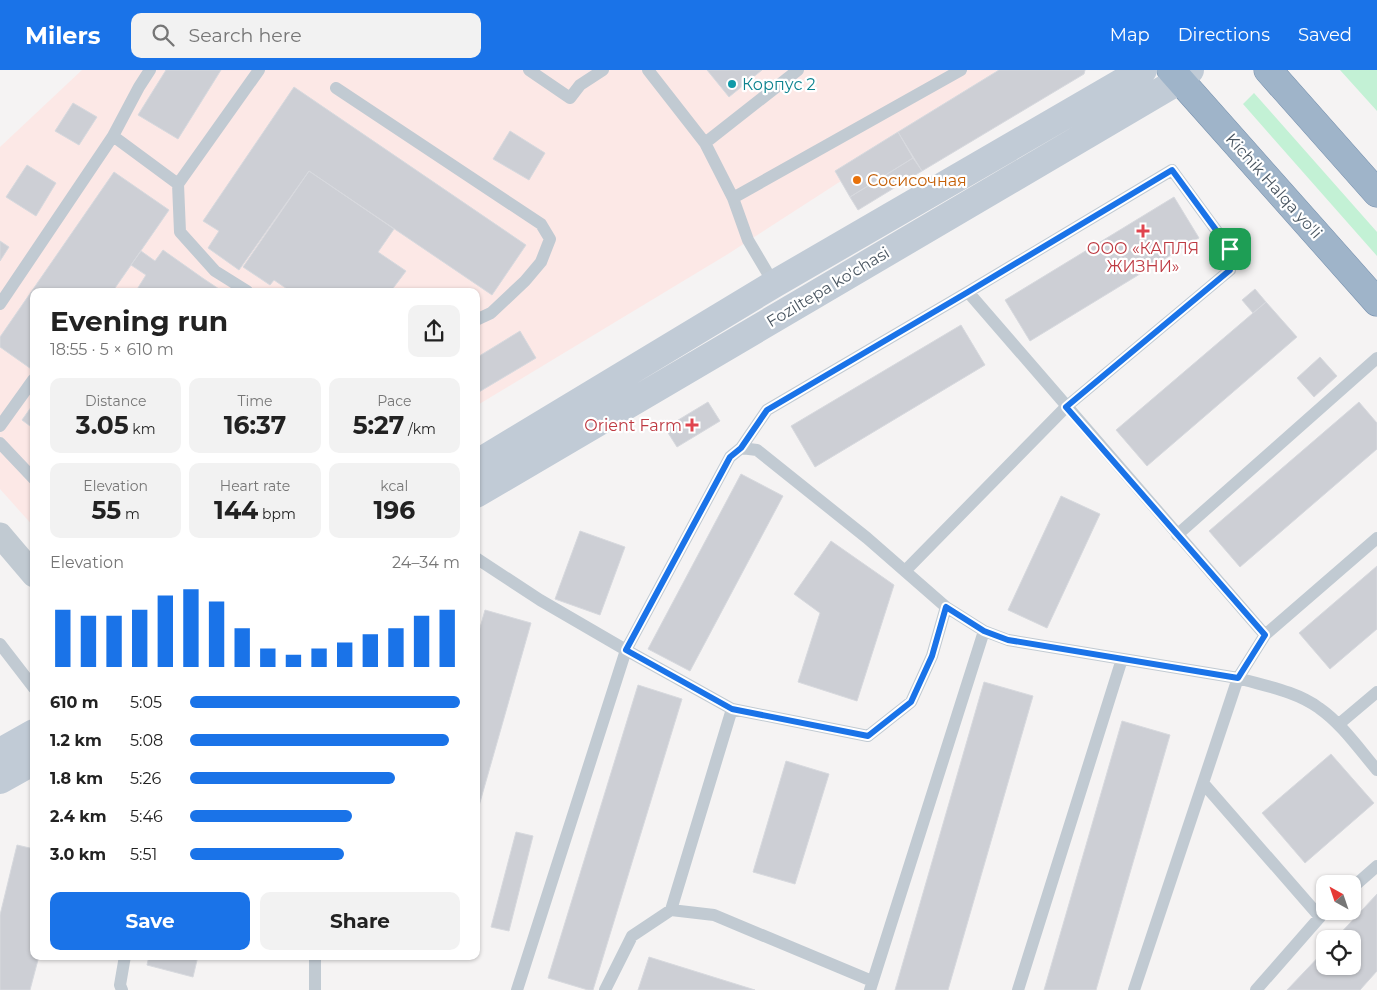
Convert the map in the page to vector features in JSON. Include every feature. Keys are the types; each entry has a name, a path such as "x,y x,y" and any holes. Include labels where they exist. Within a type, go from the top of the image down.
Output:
{"highway":[{"path":"1268,70 1377,194"},
{"name":"Kichik Halqa yo'li","path":"1180,73 1377,302"}],"main road":[{"name":"Foziltepa ko'chasi","path":"480,462 774,284 1143,70"},
{"name":"Foziltepa ko'chasi","path":"480,492 1180,73"},
{"path":"0,752 30,735"},
{"path":"0,780 30,763"}],"street":[{"path":"0,535 30,570"}],"lane":[{"path":"0,304 113,136 150,70"},
{"path":"242,288 215,271 180,232 178,184 259,70"},
{"path":"529,70 570,98 580,85 603,70"},
{"path":"648,70 705,143 733,198 748,240 774,284"},
{"path":"705,143 798,70"},
{"path":"733,198 961,70"},
{"path":"336,88 541,224 550,239 541,262 525,281 492,313 480,318"},
{"path":"113,136 178,184"},
{"path":"517,990 626,650 730,457 741,448 767,410 1172,170 1230,249 1230,270 1066,407 904,571"},
{"path":"968,292 1265,635"},
{"path":"1177,535 1377,358"},
{"path":"0,426 30,384"},
{"path":"0,443 30,475"},
{"path":"741,448 756,450 867,538 946,607 984,631 1008,640 1238,678 1296,696 1318,707 1338,724 1377,770"},
{"path":"1134,990 1238,678 1265,635 1377,538"},
{"path":"480,566 732,709 868,736 911,702 932,656 946,607"},
{"path":"670,910 714,915 871,986 984,631"},
{"path":"0,644 30,683"},
{"path":"1018,990 1122,659"},
{"path":"1338,724 1377,692"},
{"path":"605,990 632,936 670,910 732,709"},
{"path":"1203,783 1316,906"},
{"path":"1361,880 1377,866"},
{"path":"1256,990 1318,920"},
{"path":"122,990 120,985 124,960"},
{"path":"315,960 315,990"}],"shaded area":[{"path":"82,70 999,70 835,171 841,181 728,254 480,404 480,288 30,288 30,523 0,489 0,147"}],"green space":[{"path":"1340,70 1377,70 1377,111"},
{"path":"1254,93 1377,232 1377,256 1243,104"}],"building":[{"path":"166,70 221,70 178,139 138,115"},
{"name":"Корпус 2","path":"707,70 762,70 729,97"},
{"path":"999,70 1085,70 1084,74 922,171 898,132"},
{"path":"294,87 526,245 492,295 309,171 239,270 208,248 219,231 203,221"},
{"path":"73,103 97,117 79,145 55,131"},
{"path":"510,131 545,153 529,180 493,159"},
{"path":"898,132 913,158 850,197 835,171"},
{"path":"913,158 922,171 858,210 850,197"},
{"path":"27,165 56,183 36,216 6,197"},
{"path":"309,171 394,229 378,252 406,271 393,288 286,288 274,280 270,285 243,267"},
{"path":"114,172 169,210 115,288 34,288"},
{"path":"1174,197 1199,238 1030,341 1005,300"},
{"path":"0,241 9,247 0,261"},
{"path":"163,250 218,288 138,288 146,275 131,265 141,251 155,261"},
{"path":"1255,289 1266,302 1253,313 1242,300"},
{"path":"30,294 30,368 0,347 0,337"},
{"path":"1266,302 1297,337 1147,466 1116,430"},
{"path":"961,325 985,365 815,467 791,426"},
{"path":"520,331 536,358 480,391 480,356"},
{"path":"1320,357 1337,376 1314,397 1297,378"},
{"name":"Orient Farm","path":"708,402 720,421 677,447 665,428"},
{"path":"1359,402 1377,423 1377,449 1240,567 1209,531"},
{"path":"30,409 30,426 22,420"},
{"path":"741,474 783,496 690,671 648,649"},
{"path":"1061,496 1100,514 1047,628 1008,610"},
{"path":"580,531 625,547 600,615 555,599"},
{"path":"831,541 894,585 857,701 798,682 820,613 794,594"},
{"path":"1377,566 1377,629 1330,669 1299,633"},
{"path":"485,610 531,623 480,802 480,628"},
{"path":"984,682 1033,696 948,990 895,990"},
{"path":"638,685 682,699 593,990 588,990 548,978"},
{"path":"1122,721 1170,735 1096,990 1044,990"},
{"path":"1331,754 1374,803 1305,863 1262,813"},
{"path":"786,761 829,774 795,884 753,872"},
{"path":"516,832 533,836 509,931 491,927"},
{"path":"17,845 30,848 30,960 38,960 30,990 0,990 0,915"},
{"path":"1377,894 1377,971 1360,990 1287,990 1316,959 1316,975 1361,975 1361,930 1343,930 1353,920 1361,920 1361,911"},
{"path":"649,957 755,990 638,990"},
{"path":"148,960 197,960 193,977 147,965"}],"place":[{"name":"Корпус 2","path":"732,84"},
{"name":"Сосисочная","path":"857,180"},
{"name":"ООО «КАПЛЯ ЖИЗНИ»","path":"1143,231"},
{"name":"Orient Farm","path":"692,425"}],"route":[{"path":"1172,170 1230,249 1230,270 1066,407 1265,635 1238,678 1008,640 984,631 946,607 932,656 911,702 868,736 732,709 626,650 730,457 741,448 767,410 1172,170"}]}
